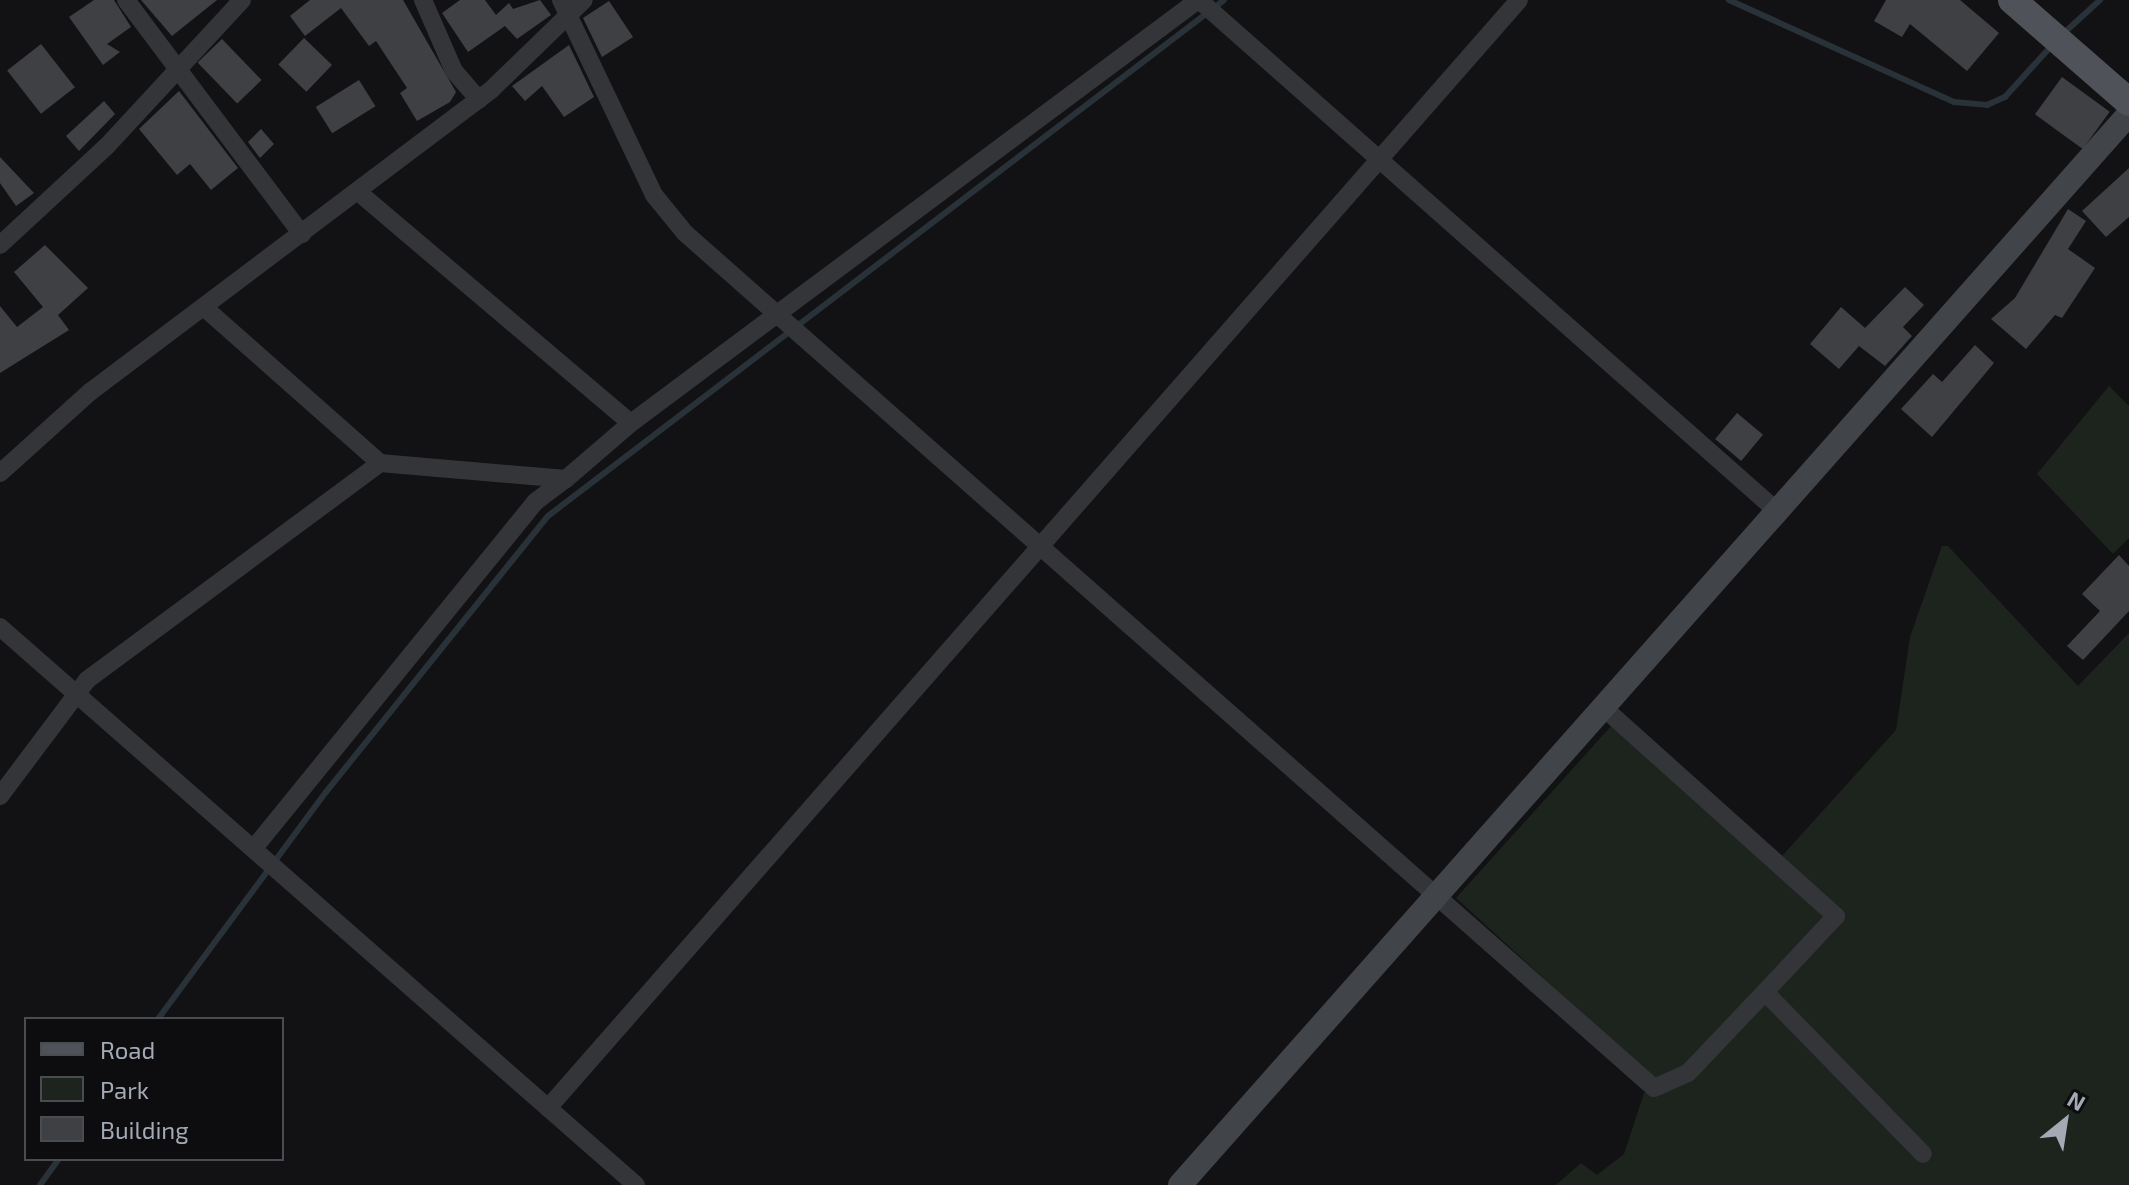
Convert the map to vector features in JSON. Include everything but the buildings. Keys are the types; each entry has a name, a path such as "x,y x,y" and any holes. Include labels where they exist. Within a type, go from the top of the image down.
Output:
{"main road":[{"path":"2012,0 2129,102"}],"street":[{"path":"126,0 302,234"},
{"path":"0,245 178,70 242,0"},
{"path":"423,0 454,71 479,100"},
{"path":"561,0 568,21 654,195 685,233 1438,894 1654,1088 1688,1073 1836,916 1604,708"},
{"path":"0,473 90,392 479,100 568,21 584,0"},
{"path":"254,848 535,502 631,423 1199,0 1779,513"},
{"path":"548,1108 1038,544 1519,0"},
{"path":"1180,1185 1779,513 2129,114"},
{"path":"357,191 631,423"},
{"path":"205,308 380,463 566,479"},
{"path":"0,796 74,692 380,463"},
{"path":"0,627 636,1185"},
{"path":"1765,992 1923,1154"}],"green space":[{"path":"2109,386 2129,406 2129,538 2113,554 2037,474"},
{"path":"1942,546 1948,546 2078,686 2129,633 2129,1185 1556,1185 1581,1163 1597,1175 1624,1154 1644,1093 1688,1080 1844,918 1782,856 1896,730 1910,637"},
{"path":"1613,724 1825,917 1685,1066 1655,1080 1456,898"}],"waterway":[{"path":"159,1017 326,792 548,516 1224,0"},
{"path":"1729,0 1954,102 1987,105 2005,97 2053,44"},
{"path":"2064,33 2100,0"},
{"path":"40,1185 58,1161"}]}
